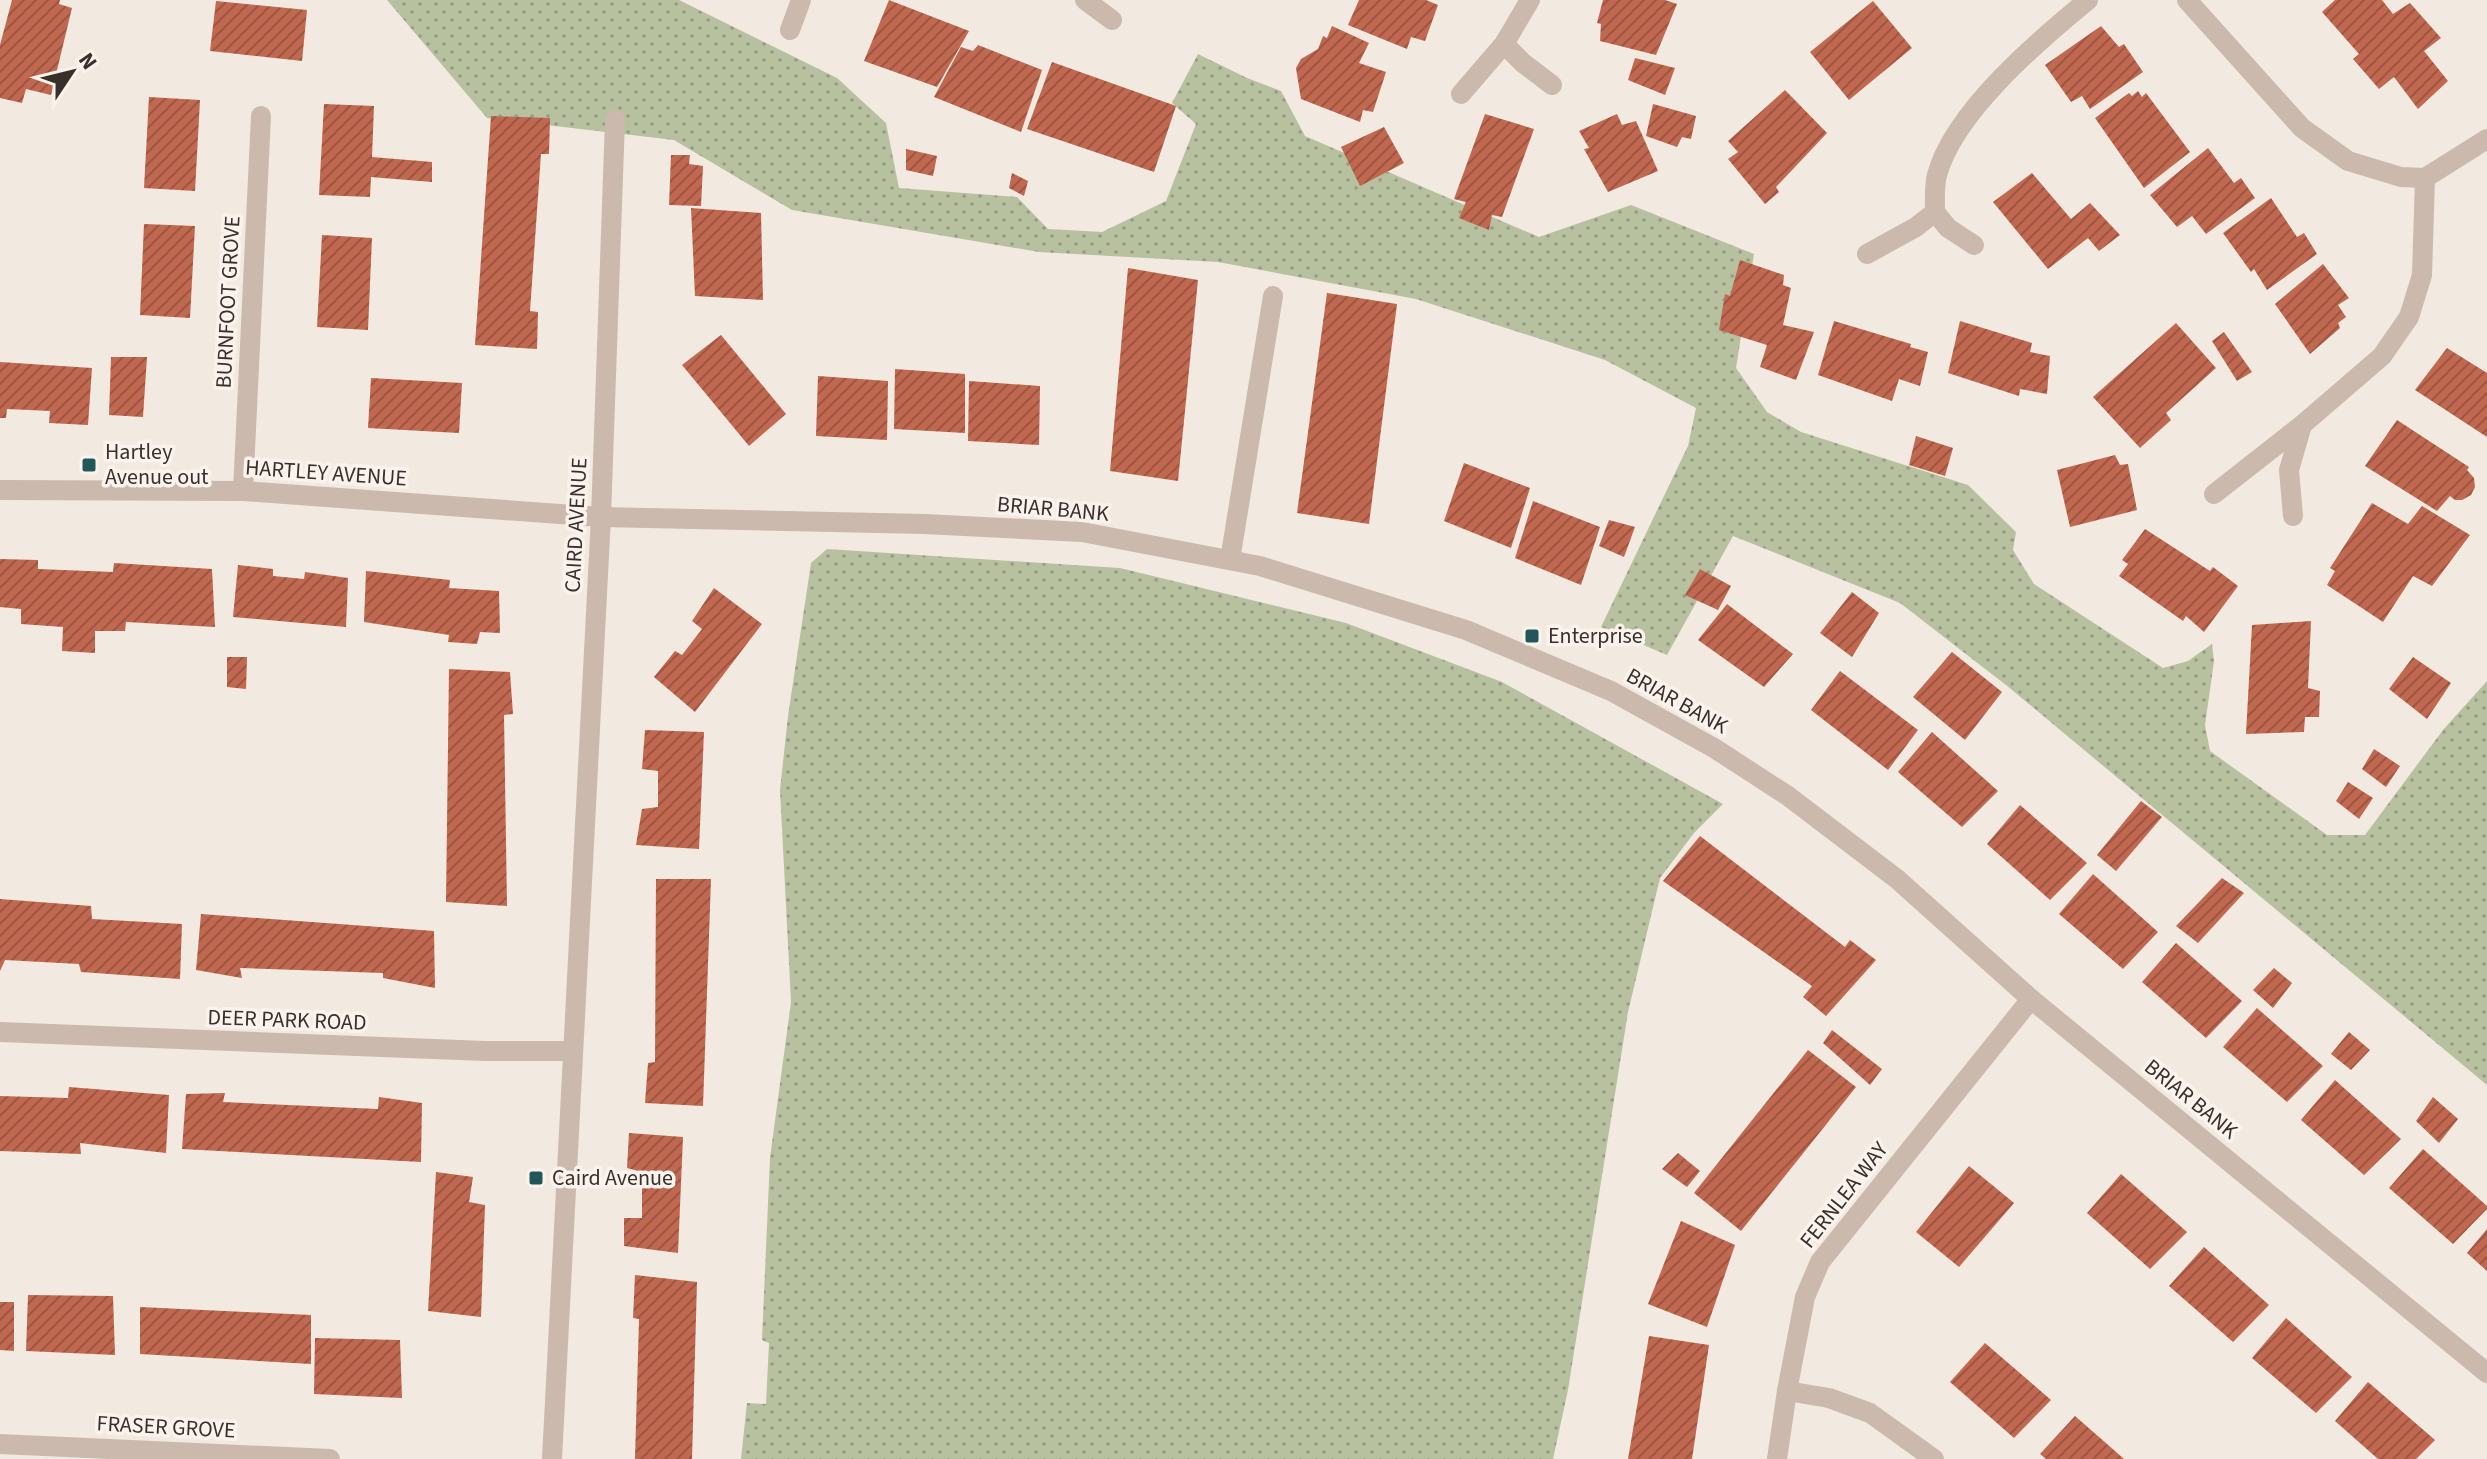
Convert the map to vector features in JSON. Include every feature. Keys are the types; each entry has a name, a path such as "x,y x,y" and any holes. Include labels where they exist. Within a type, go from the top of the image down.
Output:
{"street":[{"path":"790,30 801,0"},
{"path":"1085,0 1112,20"},
{"path":"1461,94 1504,44 1530,0"},
{"path":"1974,245 1948,228 1935,212 1936,176 1953,138 1990,90 2056,26 2088,0"},
{"path":"2187,0 2302,128 2348,161 2401,177 2425,178 2487,139"},
{"path":"1504,44 1552,85"},
{"name":"BURNFOOT GROVE","path":"243,491 261,116"},
{"name":"CAIRD AVENUE","path":"552,1459 601,517 615,120"},
{"path":"2214,494 2302,425 2382,356 2409,317 2422,275 2425,178"},
{"path":"1867,254 1916,227 1935,212"},
{"path":"1230,560 1273,296"},
{"path":"2293,516 2289,470 2302,425"},
{"name":"HARTLEY AVENUE","path":"0,490 243,491 601,517"},
{"name":"BRIAR BANK","path":"601,517 925,524 1082,532 1260,566 1466,630 1611,691 1714,748 1788,796 1900,881 2031,999 2487,1373"},
{"name":"FERNLEA WAY","path":"1777,1459 1805,1297 1820,1262 2031,999"},
{"name":"DEER PARK ROAD","path":"0,1032 437,1050 572,1051"},
{"path":"1787,1391 1829,1398 1870,1413 1934,1459"},
{"name":"FRASER GROVE","path":"0,1444 330,1459"}],"green space":[{"path":"387,0 679,0 837,78 886,123 899,188 1017,197 1048,229 1102,232 1166,201 1196,124 1172,103 1198,54 1281,91 1305,136 1539,237 1631,205 1754,254 1736,368 1767,412 1801,432 1968,485 2016,532 2013,550 2034,584 2163,668 2188,661 2212,644 2214,661 2205,725 2210,751 2327,835 2365,835 2443,730 2487,681 2487,1085 2006,685 1900,603 1733,536 1667,655 1601,627 1688,446 1696,408 1605,360 1416,299 1218,262 1039,252 792,210 674,140 487,118"},
{"path":"827,549 1120,568 1346,623 1502,682 1723,804 1694,833 1660,878 1628,1012 1568,1390 1553,1459 741,1459 747,1403 766,1404 769,1343 762,1340 770,1158 791,1002 780,790 811,563"}],"building":[{"path":"12,0 60,0 59,4 72,8 51,95 26,89 22,103 0,98 0,45"},
{"path":"889,0 969,31 937,87 864,61"},
{"path":"1359,0 1426,0 1438,5 1425,41 1411,37 1407,49 1348,25"},
{"path":"1603,0 1665,0 1677,4 1656,55 1600,41 1601,24 1597,23"},
{"path":"2335,0 2382,0 2393,14 2410,3 2441,38 2424,51 2448,81 2418,109 2394,77 2379,89 2353,59 2359,54 2322,12"},
{"path":"216,1 307,10 302,61 210,51"},
{"path":"1873,1 1912,48 1849,100 1810,52"},
{"path":"1332,26 1369,43 1359,63 1386,72 1373,112 1363,110 1360,122 1301,99 1296,68 1301,59 1318,49 1323,36 1327,38"},
{"path":"2101,26 2119,47 2124,44 2143,72 2090,109 2082,96 2071,102 2045,65"},
{"path":"978,45 1042,70 1021,132 934,97 961,47 973,51"},
{"path":"1635,58 1675,68 1665,95 1628,80"},
{"path":"1052,62 1176,106 1154,172 1027,129"},
{"path":"1785,90 1827,133 1776,187 1779,192 1765,204 1728,159 1738,152 1728,141"},
{"path":"2138,91 2142,97 2146,93 2190,152 2144,188 2095,118 2129,93 2132,96"},
{"path":"149,97 200,100 195,191 144,188"},
{"path":"324,104 374,106 372,157 432,162 432,182 371,177 370,197 319,195"},
{"path":"1653,104 1696,116 1691,139 1682,137 1677,147 1646,136"},
{"path":"1485,114 1534,129 1502,217 1492,215 1489,230 1459,218 1466,202 1454,199"},
{"path":"1617,114 1622,125 1636,121 1658,171 1608,192 1584,149 1589,148 1579,131"},
{"path":"491,116 550,118 549,154 541,154 530,311 538,312 537,349 475,345"},
{"path":"1384,127 1404,163 1360,186 1341,147"},
{"path":"2208,148 2234,183 2241,178 2255,198 2206,234 2192,216 2177,227 2150,195"},
{"path":"906,149 937,156 933,176 906,170"},
{"path":"671,155 690,155 689,164 703,166 701,206 669,205"},
{"path":"1012,173 1028,181 1024,196 1009,188"},
{"path":"2032,173 2071,219 2090,203 2120,235 2099,251 2088,238 2048,269 1993,202"},
{"path":"2271,198 2297,237 2304,233 2317,254 2267,290 2254,269 2251,272 2223,233"},
{"path":"691,208 761,213 763,300 695,296"},
{"path":"144,224 195,226 190,318 140,315"},
{"path":"322,235 372,238 368,330 317,327"},
{"path":"1740,260 1784,275 1783,285 1791,288 1783,325 1814,332 1796,380 1760,367 1767,345 1719,330 1725,294 1730,296"},
{"path":"2323,264 2349,298 2338,305 2346,317 2338,323 2340,328 2310,354 2275,304"},
{"path":"1128,268 1198,280 1178,481 1110,471"},
{"path":"1327,293 1397,304 1369,524 1297,513"},
{"path":"1834,321 1928,352 1920,386 1899,379 1892,401 1818,375"},
{"path":"1960,321 2032,343 2030,352 2050,356 2047,394 2020,389 2019,396 1948,373"},
{"path":"2176,323 2216,368 2166,413 2171,420 2140,448 2093,397"},
{"path":"2224,332 2252,372 2237,381 2212,341"},
{"path":"721,335 786,414 749,446 682,365"},
{"path":"2447,348 2487,373 2487,437 2415,390"},
{"path":"111,357 147,357 143,417 109,415"},
{"path":"0,362 92,368 88,425 49,423 50,411 7,409 6,418 0,418"},
{"path":"895,369 965,374 965,433 894,429"},
{"path":"818,376 888,381 887,440 816,436"},
{"path":"371,378 462,383 459,433 368,428"},
{"path":"969,381 1040,386 1039,445 968,441"},
{"path":"2397,420 2469,467 2467,470 2474,478 2475,487 2471,495 2462,500 2450,496 2437,511 2365,466"},
{"path":"1916,436 1953,448 1945,476 1909,465"},
{"path":"2115,455 2120,465 2128,464 2137,510 2070,527 2057,470"},
{"path":"1464,463 1530,488 1511,548 1444,521"},
{"path":"1533,501 1600,527 1581,585 1515,558"},
{"path":"2372,503 2408,524 2422,506 2470,535 2432,586 2413,576 2383,622 2327,585 2335,571 2330,568"},
{"path":"1609,520 1635,527 1624,557 1599,546"},
{"path":"2145,529 2210,571 2213,567 2238,586 2204,632 2186,616 2183,621 2119,576 2128,564 2122,560"},
{"path":"0,559 38,560 38,569 113,572 114,563 212,569 215,627 126,622 125,631 95,631 95,653 62,651 63,627 21,624 21,609 0,607"},
{"path":"238,565 273,569 273,576 304,579 305,572 348,578 346,627 233,617"},
{"path":"1700,569 1731,586 1718,610 1685,595"},
{"path":"366,571 450,580 449,588 499,591 500,633 480,632 477,644 448,642 449,635 364,622"},
{"path":"714,588 762,624 695,712 654,677 675,651 682,655 702,629 692,621"},
{"path":"1852,592 1879,613 1852,657 1820,633"},
{"path":"1727,604 1793,654 1764,687 1698,640"},
{"path":"2311,621 2308,688 2320,691 2319,717 2305,717 2304,732 2246,734 2252,625"},
{"path":"1952,652 2002,692 1965,740 1913,697"},
{"path":"227,657 247,657 246,689 227,687"},
{"path":"2413,657 2451,683 2427,719 2389,689"},
{"path":"449,669 510,672 513,714 504,715 507,906 446,902"},
{"path":"1840,671 1918,730 1888,770 1811,710"},
{"path":"645,730 704,732 699,849 636,845 642,809 658,807 658,771 642,769"},
{"path":"1932,732 1998,791 1962,827 1898,772"},
{"path":"2374,749 2400,766 2386,787 2362,769"},
{"path":"2348,782 2373,798 2359,819 2336,801"},
{"path":"2141,801 2162,817 2116,871 2097,855"},
{"path":"2020,805 2087,863 2050,900 1987,844"},
{"path":"1700,836 1845,947 1850,940 1876,960 1826,1016 1803,997 1812,986 1663,881"},
{"path":"2093,874 2158,932 2123,969 2059,914"},
{"path":"2222,878 2244,893 2198,943 2176,926"},
{"path":"656,879 711,879 703,1106 645,1103 648,1063 655,1062"},
{"path":"0,899 91,906 92,919 182,924 180,979 81,972 79,964 5,960 0,971"},
{"path":"201,914 434,931 435,988 383,978 383,973 240,968 242,978 196,970"},
{"path":"2176,943 2242,1001 2206,1038 2142,982"},
{"path":"2274,968 2292,983 2273,1008 2253,990"},
{"path":"2257,1008 2323,1066 2287,1102 2223,1047"},
{"path":"1832,1030 1882,1069 1870,1085 1823,1043"},
{"path":"2349,1032 2370,1050 2351,1070 2331,1054"},
{"path":"1808,1050 1856,1087 1741,1231 1694,1193"},
{"path":"2335,1080 2401,1139 2364,1175 2301,1120"},
{"path":"69,1087 169,1095 166,1153 80,1143 81,1154 0,1151 0,1096 68,1098"},
{"path":"225,1093 223,1102 378,1109 379,1097 422,1103 421,1162 182,1149 186,1094"},
{"path":"2433,1097 2458,1119 2439,1143 2416,1121"},
{"path":"629,1133 683,1137 678,1253 624,1246 624,1218 642,1218 642,1172 627,1168"},
{"path":"2423,1149 2487,1206 2453,1244 2389,1188"},
{"path":"1678,1153 1700,1171 1687,1187 1662,1169"},
{"path":"1969,1166 2014,1203 1959,1267 1916,1232"},
{"path":"436,1172 473,1177 469,1202 485,1205 481,1317 428,1311"},
{"path":"2121,1174 2187,1232 2150,1269 2087,1213"},
{"path":"1681,1221 1735,1245 1707,1327 1648,1304"},
{"path":"2487,1229 2487,1271 2467,1253"},
{"path":"2204,1247 2269,1305 2233,1342 2169,1286"},
{"path":"635,1275 697,1282 692,1459 635,1459 639,1319 633,1318"},
{"path":"28,1295 113,1296 115,1355 26,1351"},
{"path":"0,1302 14,1302 14,1351 0,1350"},
{"path":"140,1307 311,1315 311,1364 140,1354"},
{"path":"2286,1318 2352,1377 2316,1413 2252,1358"},
{"path":"1649,1336 1709,1345 1692,1459 1628,1459"},
{"path":"315,1338 400,1340 402,1398 314,1394"},
{"path":"1985,1343 2051,1400 2014,1438 1950,1382"},
{"path":"2368,1382 2435,1440 2416,1459 2378,1459 2335,1421"},
{"path":"2075,1416 2124,1459 2046,1459 2040,1454"}],"place":[{"name":"Hartley Avenue out","path":"89,465"},
{"name":"Enterprise","path":"1532,636"},
{"name":"Caird Avenue","path":"536,1178"}]}
